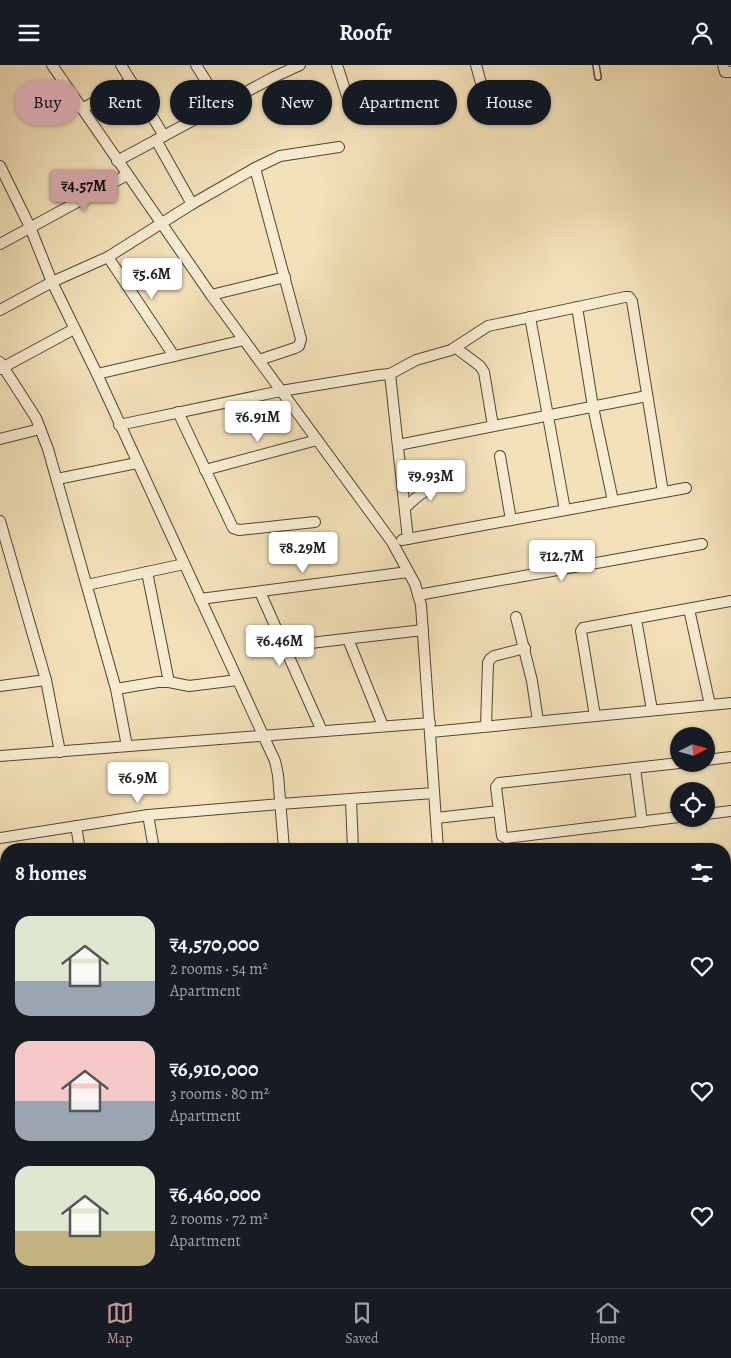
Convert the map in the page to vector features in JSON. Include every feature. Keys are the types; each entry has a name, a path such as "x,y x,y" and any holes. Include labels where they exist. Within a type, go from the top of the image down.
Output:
{"street":[{"path":"52,65 211,295 392,542 415,584 421,605 438,843"},
{"path":"121,65 130,80"},
{"path":"196,65 205,80"},
{"path":"252,89 300,65"},
{"path":"337,65 342,80"},
{"path":"476,65 480,80"},
{"path":"723,65 725,72 731,72"},
{"path":"82,109 90,104"},
{"path":"153,125 192,204"},
{"path":"117,161 184,125"},
{"path":"0,310 52,281 108,257 192,204 255,168 285,154 339,147"},
{"path":"0,166 30,227 74,329 264,735 277,769 283,843"},
{"path":"255,168 301,339 301,343 295,348 259,360"},
{"path":"0,244 127,175"},
{"path":"108,257 174,356"},
{"path":"211,295 285,277"},
{"path":"119,425 281,391 390,374 416,360 456,348 488,326 629,297 632,301 663,492"},
{"path":"577,307 593,407 613,501"},
{"path":"530,317 565,510"},
{"path":"74,329 1,366 36,418 57,479 116,689 127,746"},
{"path":"96,374 244,339"},
{"path":"456,348 480,366 484,372 493,426"},
{"path":"390,374 408,539"},
{"path":"398,445 647,396"},
{"path":"178,412 233,528 236,530 315,522"},
{"path":"0,439 40,429"},
{"path":"205,470 317,440"},
{"path":"500,456 511,520"},
{"path":"57,479 137,463"},
{"path":"404,508 430,487 449,481"},
{"path":"392,542 686,488"},
{"path":"0,521 46,680 60,752"},
{"path":"418,595 702,544"},
{"path":"87,585 184,564"},
{"path":"147,572 169,682"},
{"path":"200,599 408,572"},
{"path":"260,592 322,731"},
{"path":"595,716 582,629 731,601"},
{"path":"689,609 710,705"},
{"path":"516,617 532,681 538,721"},
{"path":"636,619 652,710"},
{"path":"284,646 423,631"},
{"path":"348,639 383,726"},
{"path":"486,726 488,663 490,659 494,656 525,648"},
{"path":"0,685 46,680"},
{"path":"116,689 158,682 169,682 189,687 238,680"},
{"path":"0,756 383,726 486,726 731,703"},
{"path":"715,759 731,757"},
{"path":"670,764 499,783 496,785 502,836 506,838 670,818"},
{"path":"636,768 642,822"},
{"path":"0,838 148,815 434,793"},
{"path":"350,800 353,843"},
{"path":"436,818 499,811"},
{"path":"715,813 731,811"},
{"path":"148,815 153,843"},
{"path":"76,826 79,843"}],"lane":[{"path":"596,65 598,77"}]}
